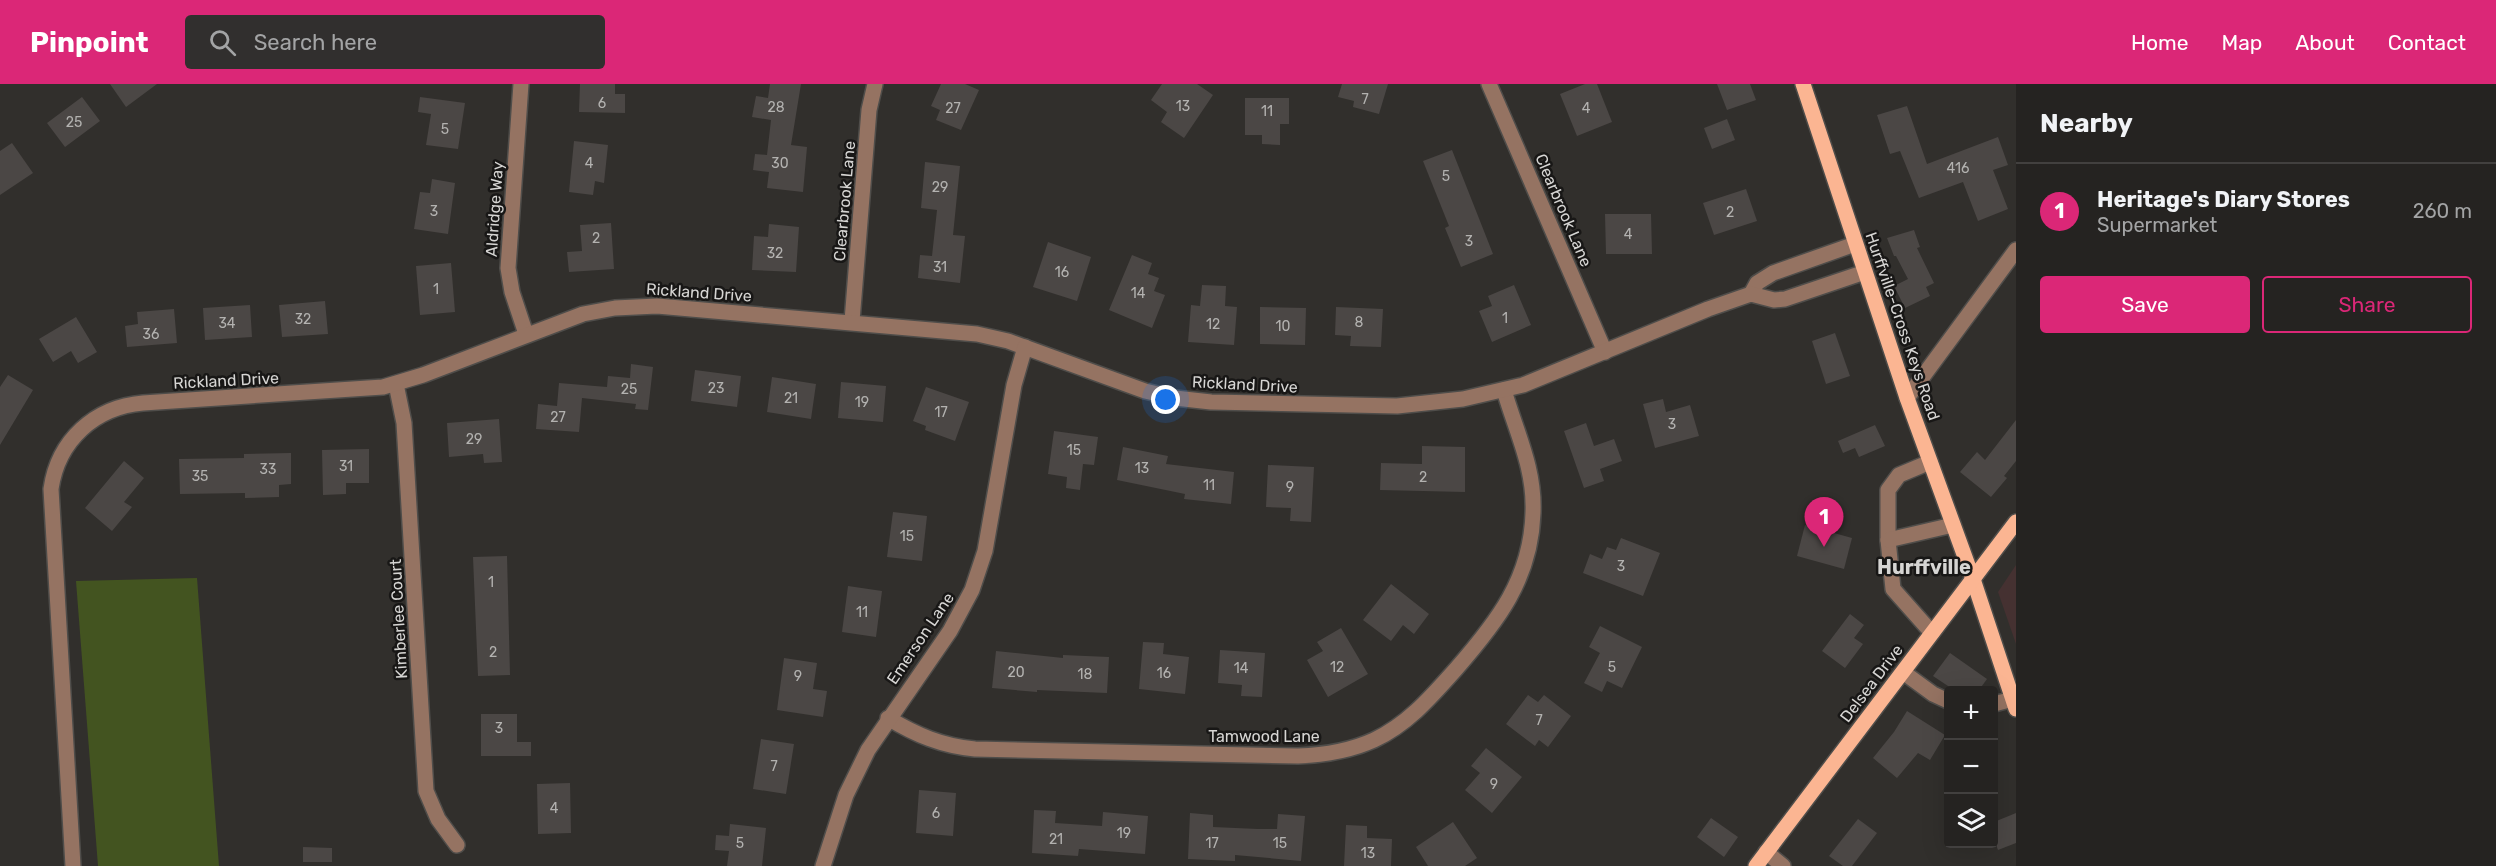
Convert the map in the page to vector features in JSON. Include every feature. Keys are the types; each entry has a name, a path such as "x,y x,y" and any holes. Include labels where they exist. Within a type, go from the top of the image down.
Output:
{"main road":[{"name":"Hurffville-Cross Keys Road","path":"1803,84 1907,398 1973,579 2014,704"},
{"name":"Delsea Drive","path":"1756,866 2016,522"}],"street":[{"name":"Aldridge Way","path":"521,84 508,254 509,279 526,334"},
{"name":"Clearbrook Lane","path":"852,321 869,110 875,84"},
{"name":"Clearbrook Lane","path":"1489,84 1605,352"},
{"name":"Rickland Drive","path":"1751,294 1757,283 1773,273 1855,243"},
{"path":"1907,398 2016,250"},
{"name":"Rickland Drive","path":"73,866 51,489 55,470 64,450 77,433 92,419 113,409 134,404 365,390 396,384 583,314 638,306 852,321 968,332 1025,347 1153,393 1193,401 1397,406 1451,401 1504,390 1751,294 1774,300 1785,299 1865,272"},
{"name":"Emerson Lane","path":"823,866 846,795 868,750 950,631 966,605 977,578 989,532 1014,385 1025,347"},
{"name":"Kimberlee Court","path":"396,384 404,423 426,791 438,819 457,845"},
{"name":"Tamwood Lane","path":"888,718 931,740 946,745 975,749 1298,756 1344,750 1380,737 1413,714 1483,638 1504,608 1524,567 1532,527 1532,481 1526,451 1504,390"},
{"path":"1930,462 1899,475 1888,490 1888,540 1893,589 1932,633"},
{"path":"1888,540 1953,525"},
{"path":"1903,672 1944,699"},
{"path":"1998,704 2014,704"},
{"path":"1766,852 1784,866"}],"shaded area":[{"path":"2016,565 2016,644 1998,592"}],"green space":[{"path":"197,578 219,866 98,866 76,581"}],"building":[{"path":"110,84 157,84 126,107"},
{"path":"580,84 615,84 615,94 625,94 625,113 579,112"},
{"path":"770,84 801,84 791,145 807,147 803,192 767,188 769,172 753,170 755,154 767,155 771,120 752,117 756,96 768,98"},
{"path":"941,84 965,84 979,90 961,130 936,120 940,110 931,106"},
{"path":"1162,84 1197,84 1213,95 1184,138 1161,122 1167,112 1151,100"},
{"path":"1342,84 1388,84 1379,114 1353,107 1354,101 1338,97"},
{"path":"1585,84 1597,84 1612,122 1577,136 1560,94"},
{"path":"1717,84 1750,84 1756,100 1727,110"},
{"path":"82,97 100,121 65,147 47,123"},
{"path":"420,97 465,103 458,149 426,145 431,114 418,112"},
{"path":"1245,98 1289,98 1289,124 1280,124 1280,145 1262,144 1262,135 1245,135"},
{"path":"1907,106 1927,164 1998,137 2008,165 1993,170 2008,209 1978,221 1963,182 1919,198 1900,151 1890,154 1877,115"},
{"path":"1727,119 1735,140 1712,149 1704,128"},
{"path":"574,141 608,145 604,183 595,181 593,195 569,192"},
{"path":"12,143 33,173 0,195 0,151"},
{"path":"1452,150 1493,254 1461,267 1445,228 1449,226 1423,161"},
{"path":"925,162 960,166 953,235 965,236 960,283 918,278 920,255 932,256 937,210 921,208"},
{"path":"432,179 455,183 448,234 414,229 420,192 430,193"},
{"path":"1746,189 1757,221 1714,235 1703,203"},
{"path":"1605,214 1651,214 1652,254 1606,254"},
{"path":"611,223 614,269 569,272 567,252 582,251 580,225"},
{"path":"769,224 799,227 796,272 752,270 754,236 768,237"},
{"path":"1914,230 1920,247 1917,248 1934,283 1926,287 1930,296 1905,308 1894,286 1908,279 1894,256 1887,238"},
{"path":"1048,242 1091,257 1077,301 1033,287"},
{"path":"1132,255 1152,263 1148,274 1159,278 1154,291 1165,295 1152,328 1109,310"},
{"path":"451,263 455,312 420,315 416,266"},
{"path":"1202,285 1226,286 1225,306 1237,307 1234,345 1188,342 1191,305 1200,306"},
{"path":"1514,285 1531,325 1492,342 1479,311 1492,306 1488,296"},
{"path":"325,301 328,334 282,337 279,305"},
{"path":"250,305 252,337 205,340 203,308"},
{"path":"1260,307 1306,308 1305,345 1260,344"},
{"path":"1336,307 1383,309 1381,347 1350,346 1351,336 1335,335"},
{"path":"174,309 177,343 127,347 125,326 138,324 137,312"},
{"path":"76,317 97,352 78,363 71,351 53,362 39,339"},
{"path":"1835,333 1850,376 1826,384 1812,341"},
{"path":"631,364 653,367 648,410 635,409 636,404 582,398 579,432 536,429 538,404 557,406 559,383 607,387 608,376 630,378"},
{"path":"695,370 741,376 737,407 691,401"},
{"path":"8,375 33,390 0,445 0,387"},
{"path":"772,377 816,384 811,419 767,412"},
{"path":"841,382 886,386 883,422 838,418"},
{"path":"926,387 969,402 955,441 925,430 926,426 913,421"},
{"path":"1663,399 1666,412 1690,405 1699,436 1655,448 1643,404"},
{"path":"499,419 502,462 484,463 483,454 449,457 447,423"},
{"path":"2016,420 2016,461 2004,476 2007,478 1991,497 1960,472 1977,452 1985,460"},
{"path":"1586,423 1594,446 1614,439 1622,461 1600,469 1604,481 1584,488 1564,431"},
{"path":"1875,425 1885,446 1859,457 1855,448 1843,453 1838,441"},
{"path":"1054,431 1098,437 1094,465 1083,464 1080,490 1066,488 1067,477 1048,474"},
{"path":"1422,446 1465,447 1465,492 1380,490 1381,463 1422,464"},
{"path":"1123,447 1168,456 1166,464 1234,472 1231,504 1184,499 1185,494 1117,480"},
{"path":"369,449 369,483 346,483 346,494 323,495 322,450"},
{"path":"291,453 291,484 279,485 279,497 245,498 245,493 180,494 179,459 244,458 244,454"},
{"path":"124,461 144,478 124,502 132,507 112,531 85,508"},
{"path":"1268,465 1314,467 1311,522 1290,521 1291,508 1266,507"},
{"path":"893,512 927,516 922,561 887,557"},
{"path":"1805,525 1852,538 1844,569 1797,556"},
{"path":"1621,538 1660,553 1643,596 1583,573 1590,554 1602,559 1607,547 1616,550"},
{"path":"507,556 510,675 478,676 473,557"},
{"path":"1391,584 1429,614 1414,634 1403,625 1391,641 1363,620"},
{"path":"848,586 882,591 876,637 842,632"},
{"path":"1850,614 1864,625 1854,638 1863,644 1845,668 1822,651"},
{"path":"1600,626 1642,647 1622,688 1607,681 1602,692 1584,683 1600,653 1589,647"},
{"path":"1341,628 1368,674 1328,697 1307,660 1323,651 1317,642"},
{"path":"1143,642 1164,643 1163,654 1189,657 1185,694 1139,689"},
{"path":"1220,650 1265,653 1262,697 1241,696 1242,685 1218,683"},
{"path":"996,651 1063,658 1063,655 1109,657 1107,693 1037,690 1037,692 992,688"},
{"path":"1950,653 1987,679 1982,686 1948,686 1933,676"},
{"path":"784,658 817,663 813,689 827,691 823,717 777,710"},
{"path":"1528,695 1538,702 1544,695 1571,716 1548,747 1539,740 1535,746 1506,724"},
{"path":"1907,711 1944,734 1944,737 1930,760 1918,753 1897,778 1873,758"},
{"path":"481,714 517,714 517,742 531,742 531,756 481,756"},
{"path":"761,739 794,744 786,794 753,789"},
{"path":"1486,748 1522,777 1492,813 1465,790 1480,773 1471,766"},
{"path":"570,783 571,833 538,834 537,784"},
{"path":"919,790 956,793 953,836 916,833"},
{"path":"1034,810 1056,811 1055,823 1102,826 1103,812 1148,816 1145,854 1079,849 1078,856 1032,853"},
{"path":"1190,813 1213,815 1213,827 1258,829 1277,829 1278,814 1305,816 1301,861 1235,855 1235,861 1188,859"},
{"path":"2016,813 2016,843 1998,850 1997,848 1998,820"},
{"path":"1711,818 1738,837 1724,857 1697,837"},
{"path":"1858,819 1877,833 1852,866 1843,866 1829,856"},
{"path":"1453,822 1477,858 1465,866 1428,866 1416,847"},
{"path":"730,824 766,828 762,866 727,866 729,851 715,850 716,835 729,836"},
{"path":"1346,825 1367,826 1367,838 1392,839 1391,866 1344,866"},
{"path":"303,847 332,848 332,862 303,862"}],"place":[{"name":"Heritage's Diary Stores","path":"1824,547"}],"district":[{"name":"Hurffville","path":"1924,567"}]}
